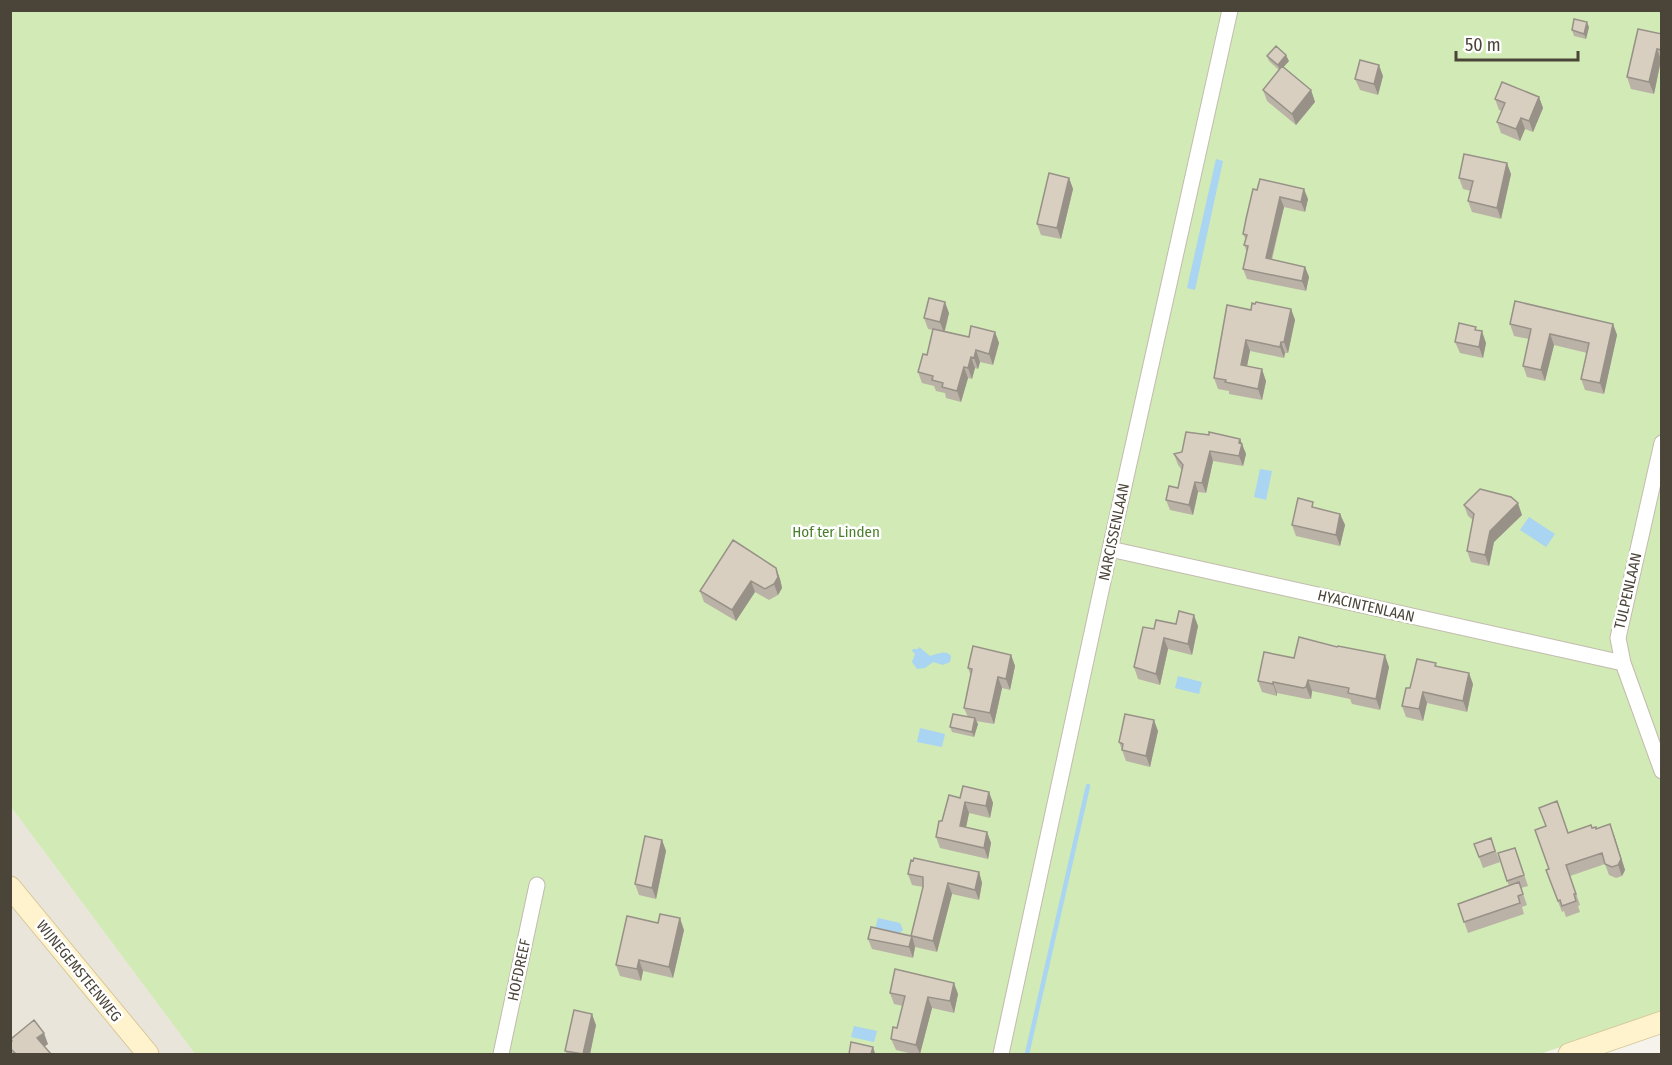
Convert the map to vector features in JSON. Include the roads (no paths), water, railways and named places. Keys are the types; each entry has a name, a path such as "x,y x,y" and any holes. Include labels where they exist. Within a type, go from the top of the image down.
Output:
{"street":[{"name":"NARCISSENLAAN","path":"1001,1054 1230,10"},
{"name":"TULPENLAAN","path":"1662,443 1618,638 1623,663 1662,771"},
{"name":"HYACINTENLAAN","path":"1110,549 1623,663"},
{"name":"HOFDREEF","path":"501,1054 537,885"},
{"name":"WIJNEGEMSTEENWEG","path":"10,886 148,1054"},
{"path":"1569,1054 1662,1022"}],"water":[{"path":"1216,159 1223,161 1195,290 1187,288"},
{"path":"1260,469 1272,471 1266,500 1254,497"},
{"path":"1529,517 1555,534 1546,547 1520,530"},
{"path":"919,647 930,656 947,653 951,656 950,662 943,665 933,662 925,668 917,669 912,662 915,654 912,651"},
{"path":"1178,676 1202,682 1199,694 1175,688"},
{"path":"920,728 945,734 942,747 917,742"},
{"path":"878,918 900,923 903,930 898,935 875,929"},
{"path":"854,1026 877,1031 874,1042 851,1037"}],"waterway":[{"path":"1027,1054 1088,786"}],"park label":[{"name":"Hof ter Linden","path":"836,532"}]}
